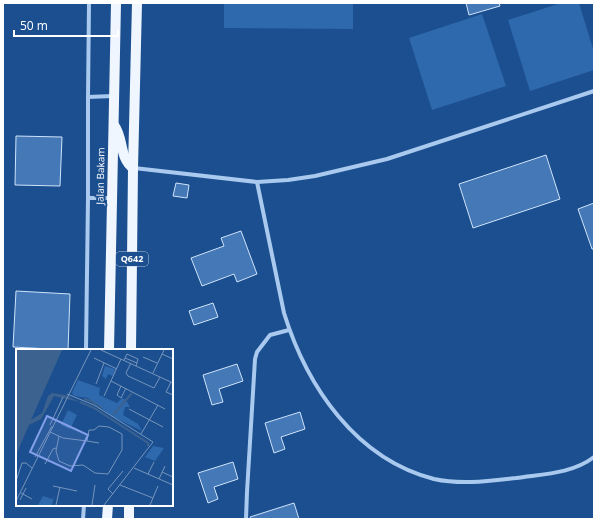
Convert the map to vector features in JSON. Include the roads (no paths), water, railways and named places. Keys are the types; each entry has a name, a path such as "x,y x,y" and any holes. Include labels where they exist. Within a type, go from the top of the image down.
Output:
{"main road":[{"name":"Jalan Bakam","path":"109,349 116,3"},
{"name":"Q642","path":"131,349 137,3"},
{"path":"113,125 120,136 125,160 128,165 133,168"},
{"path":"108,506 108,519"},
{"path":"129,506 129,519"}],"street":[{"path":"86,349 89,3"},
{"path":"133,168 257,182 288,180 315,176 387,160 594,91"},
{"path":"88,97 114,96"},
{"path":"257,182 278,287 289,330 305,366 339,419 370,448 400,467 435,479 474,483 556,473 571,469 594,457"},
{"path":"88,198 111,198"},
{"path":"246,519 255,359 257,352 270,335 289,330"},
{"path":"83,519 84,506"}]}
